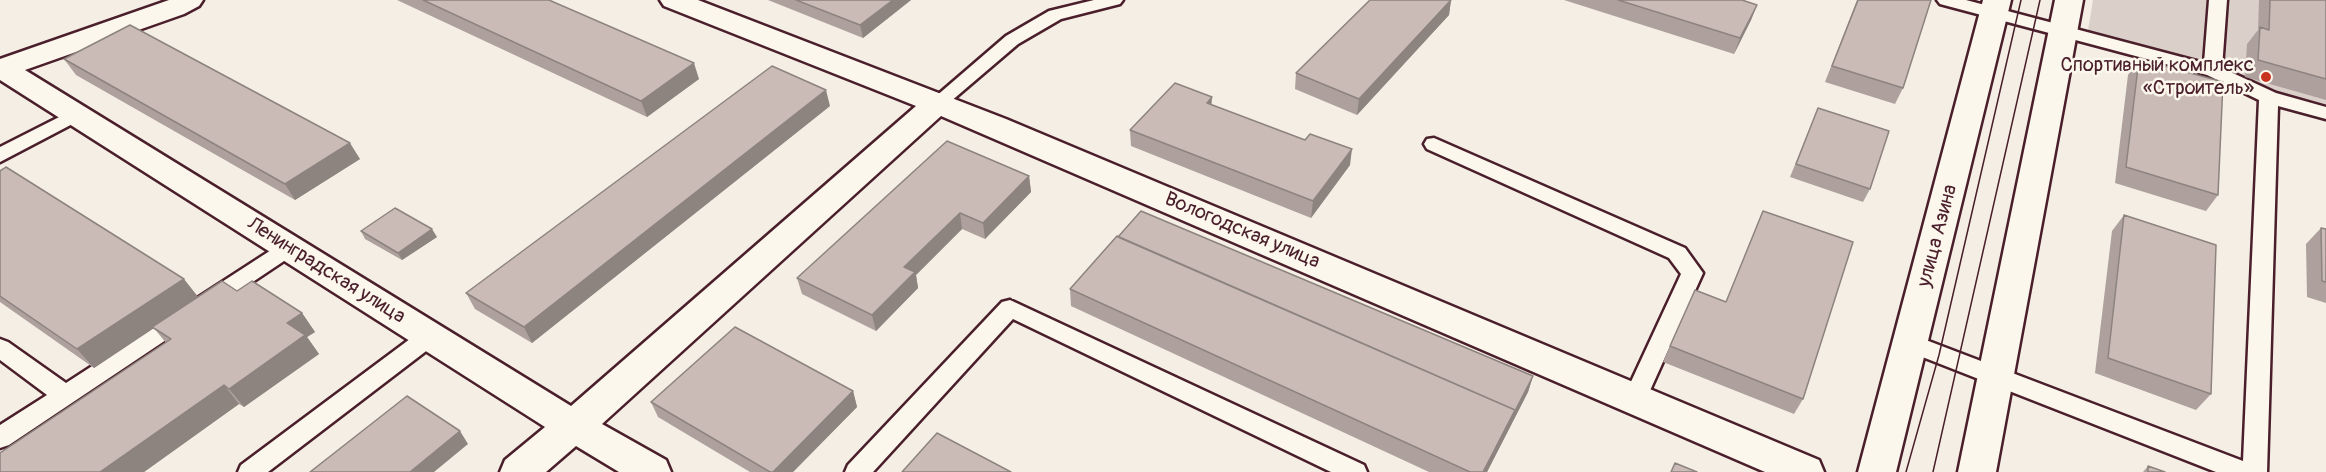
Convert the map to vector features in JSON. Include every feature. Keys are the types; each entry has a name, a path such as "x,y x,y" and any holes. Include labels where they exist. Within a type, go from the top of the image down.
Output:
{"street":[{"path":"0,68 174,8 189,0"},
{"name":"Вологодская улица","path":"674,0 995,126 1805,472"},
{"name":"улица Азина","path":"1877,472 1996,7"},
{"path":"1977,472 2066,15"},
{"name":"Ленинградская улица","path":"0,68 573,426 652,472"},
{"path":"519,472 936,104"}],"lane":[{"path":"936,104 1012,40 1054,15 1114,0"},
{"path":"1946,0 2066,15 2213,71 2269,97 2326,113"},
{"path":"2213,71 2218,0"},
{"path":"2255,472 2269,97"},
{"path":"0,155 75,115"},
{"path":"1434,144 1677,253 1692,273 1635,399"},
{"path":"0,438 289,248"},
{"path":"857,472 1010,308 1355,472"},
{"path":"250,472 430,336"},
{"path":"1910,343 2244,472"},
{"path":"0,348 65,395"}],"shaded area":[{"name":"Спортивный комплекс «Строитель»","path":"2093,0 2326,0 2326,110 2086,43"}],"building":[{"path":"423,0 549,0 694,63 641,101"},
{"path":"796,0 893,0 860,25"},
{"path":"1370,0 1451,0 1359,99 1296,73"},
{"path":"1618,0 1742,0 1757,5 1740,38"},
{"path":"1858,0 1931,0 1903,88 1832,66"},
{"path":"2270,0 2326,0 2326,79 2258,60 2260,27 2269,30"},
{"path":"130,25 350,143 285,184 64,59"},
{"path":"2139,59 2223,82 2218,195 2126,167"},
{"path":"772,66 826,90 524,327 466,293"},
{"path":"1175,83 1212,97 1207,103 1305,140 1310,134 1352,149 1313,201 1130,130"},
{"path":"1818,108 1889,131 1870,189 1796,164"},
{"path":"947,141 1029,176 983,223 960,213 904,267 915,272 872,315 797,278"},
{"path":"6,167 184,279 77,349 0,296 0,171"},
{"path":"395,208 432,229 398,253 361,231"},
{"path":"1141,211 1533,376 1515,411 1118,237"},
{"path":"1763,211 1853,242 1803,399 1670,346 1695,290 1726,302"},
{"path":"2124,215 2216,245 2211,394 2108,358"},
{"path":"2321,228 2326,229 2326,282 2322,281"},
{"path":"1117,236 1515,410 1483,472 1470,472 1070,289"},
{"path":"222,281 237,291 252,281 302,313 287,323 305,335 229,389 224,385 100,472 0,472 0,453 171,339 152,327"},
{"path":"735,327 853,391 773,472 651,402"},
{"path":"407,396 460,431 410,472 310,472"},
{"path":"937,433 1011,472 902,472"},
{"path":"1675,463 1697,472 1671,472"},
{"path":"2148,466 2165,472 2148,472"}],"tram line":[{"path":"1906,472 1939,355 2021,0"},
{"path":"1933,472 2040,0"}],"place":[{"name":"Спортивный комплекс «Строитель»","path":"2266,77"}]}
